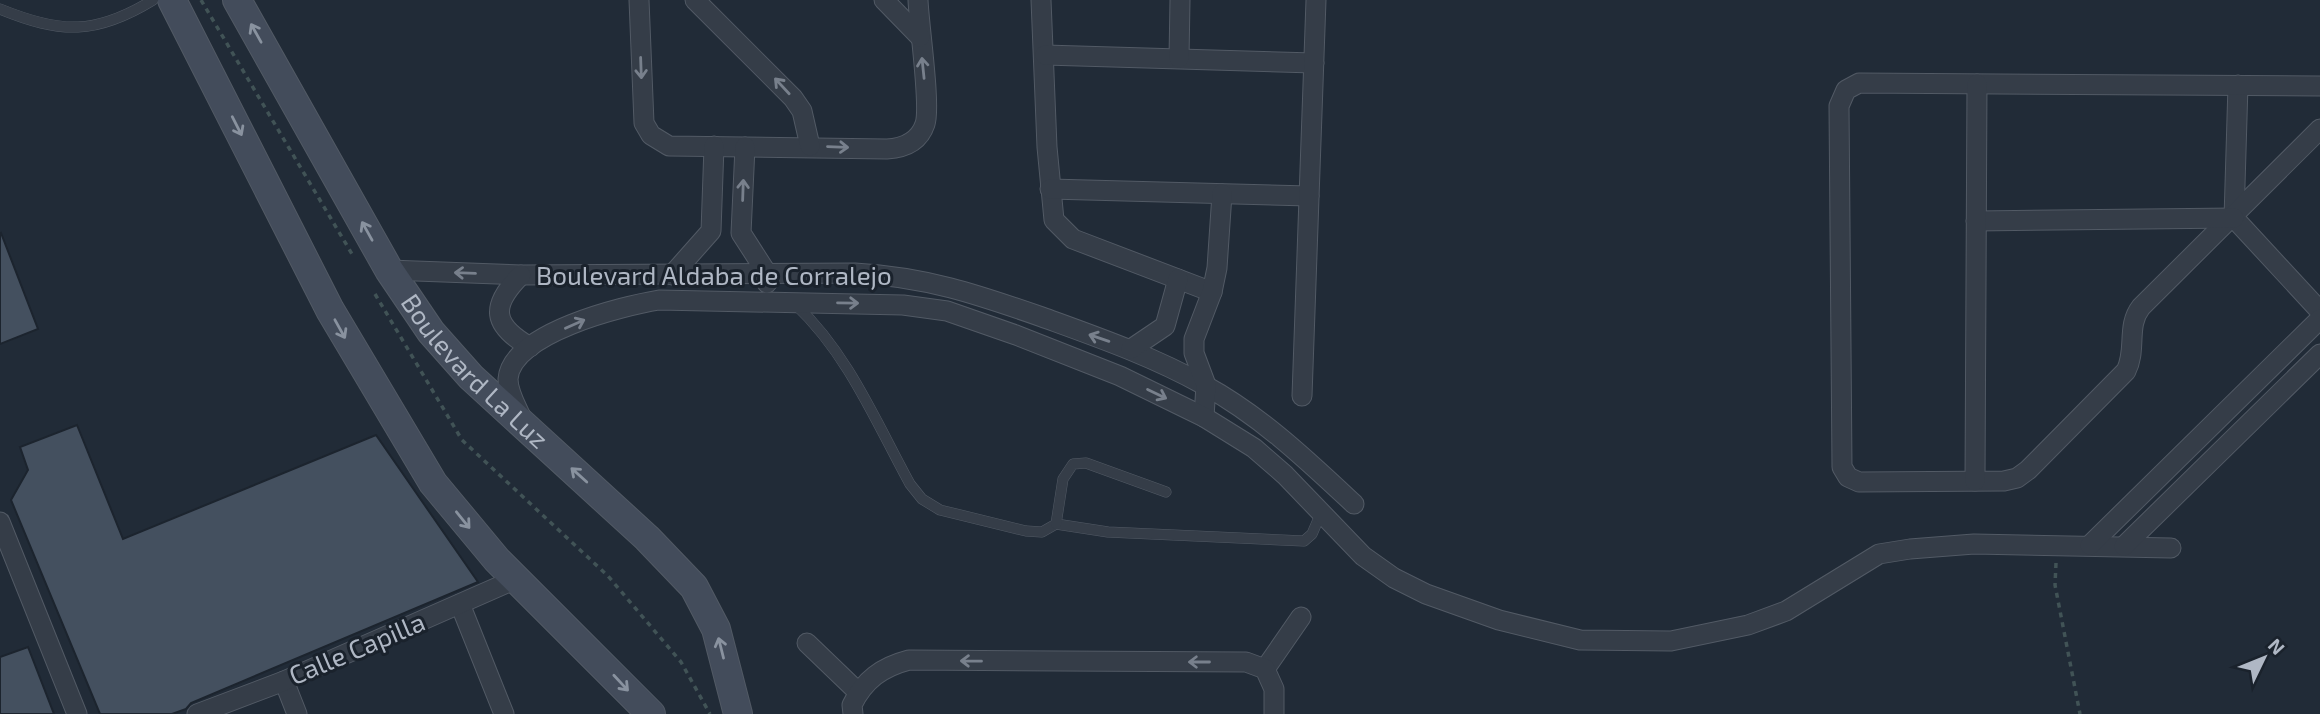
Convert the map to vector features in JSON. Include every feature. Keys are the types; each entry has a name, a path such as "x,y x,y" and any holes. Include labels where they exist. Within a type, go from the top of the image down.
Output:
{"main road":[{"path":"172,0 330,310 366,375 433,483 475,536 651,714"},
{"name":"Boulevard La Luz","path":"237,0 389,270 431,332 453,359 647,538 694,587 716,629 738,714"}],"street":[{"path":"639,0 644,122 651,135 669,146 887,149 912,143 919,135 927,116 918,0"},
{"path":"695,0 793,98 802,111 810,146"},
{"path":"884,0 920,37"},
{"path":"1041,0 1050,190 1054,220 1073,239 1212,292"},
{"path":"1179,58 1180,0"},
{"path":"1302,396 1316,0"},
{"path":"1045,55 1314,63"},
{"path":"2320,86 1859,83 1846,90 1839,106 1842,467 1848,477 1859,482 2017,478 2116,381 2132,361 2134,315 2234,218 2320,129"},
{"path":"1975,481 1977,84"},
{"path":"2238,85 2234,218 2320,312"},
{"path":"672,275 711,231 714,146"},
{"path":"745,147 741,233 768,275 766,302"},
{"path":"1050,190 1310,195"},
{"path":"1204,417 1206,385 1194,353 1194,339 1212,292 1217,268 1222,194"},
{"path":"1976,220 2234,218"},
{"path":"711,231 741,233"},
{"name":"Boulevard Aldaba de Corralejo","path":"389,270 520,275 905,276 956,288 1131,349 1206,385 1299,452 1354,504"},
{"path":"520,275 500,300 498,310 507,332 530,347"},
{"path":"1131,349 1165,326 1178,279"},
{"name":"Boulevard Aldaba de Corralejo","path":"525,427 511,394 508,378 513,364 530,347 576,322 623,306 659,300 903,305 947,312 1120,376 1204,417 1254,448 1285,475 1363,556 1394,578 1426,594 1499,620 1580,640 1671,641 1748,625 1786,611 1879,554 1974,544 2172,548"},
{"path":"2090,545 2320,319"},
{"path":"1165,326 1194,339"},
{"path":"2124,546 2320,354"},
{"path":"2200,437 2218,454"},
{"path":"0,522 76,714"},
{"name":"Calle Capilla","path":"197,714 284,681 516,579"},
{"path":"460,604 504,714"},
{"path":"1265,669 1301,617"},
{"path":"807,643 858,692"},
{"path":"853,714 852,705 858,692 889,665 909,660 1246,662 1265,669 1274,690 1274,714"},
{"path":"284,681 297,714"}],"lane":[{"path":"0,9 49,24 83,28 106,25 153,0"},
{"path":"793,302 822,329 838,352 910,484 922,499 940,510 1026,531 1042,532 1056,524 1108,533 1304,541 1312,534 1321,513"},
{"path":"1056,524 1063,479 1073,464 1086,463 1166,492"}],"path":[{"path":"2057,544 2055,584 2080,714"}],"building":[{"path":"0,234 38,329 0,344"},
{"path":"77,425 123,539 376,435 478,582 191,703 186,709 172,714 100,714 11,500 28,470 20,447"},
{"path":"28,647 54,714 0,714 0,657"}]}
